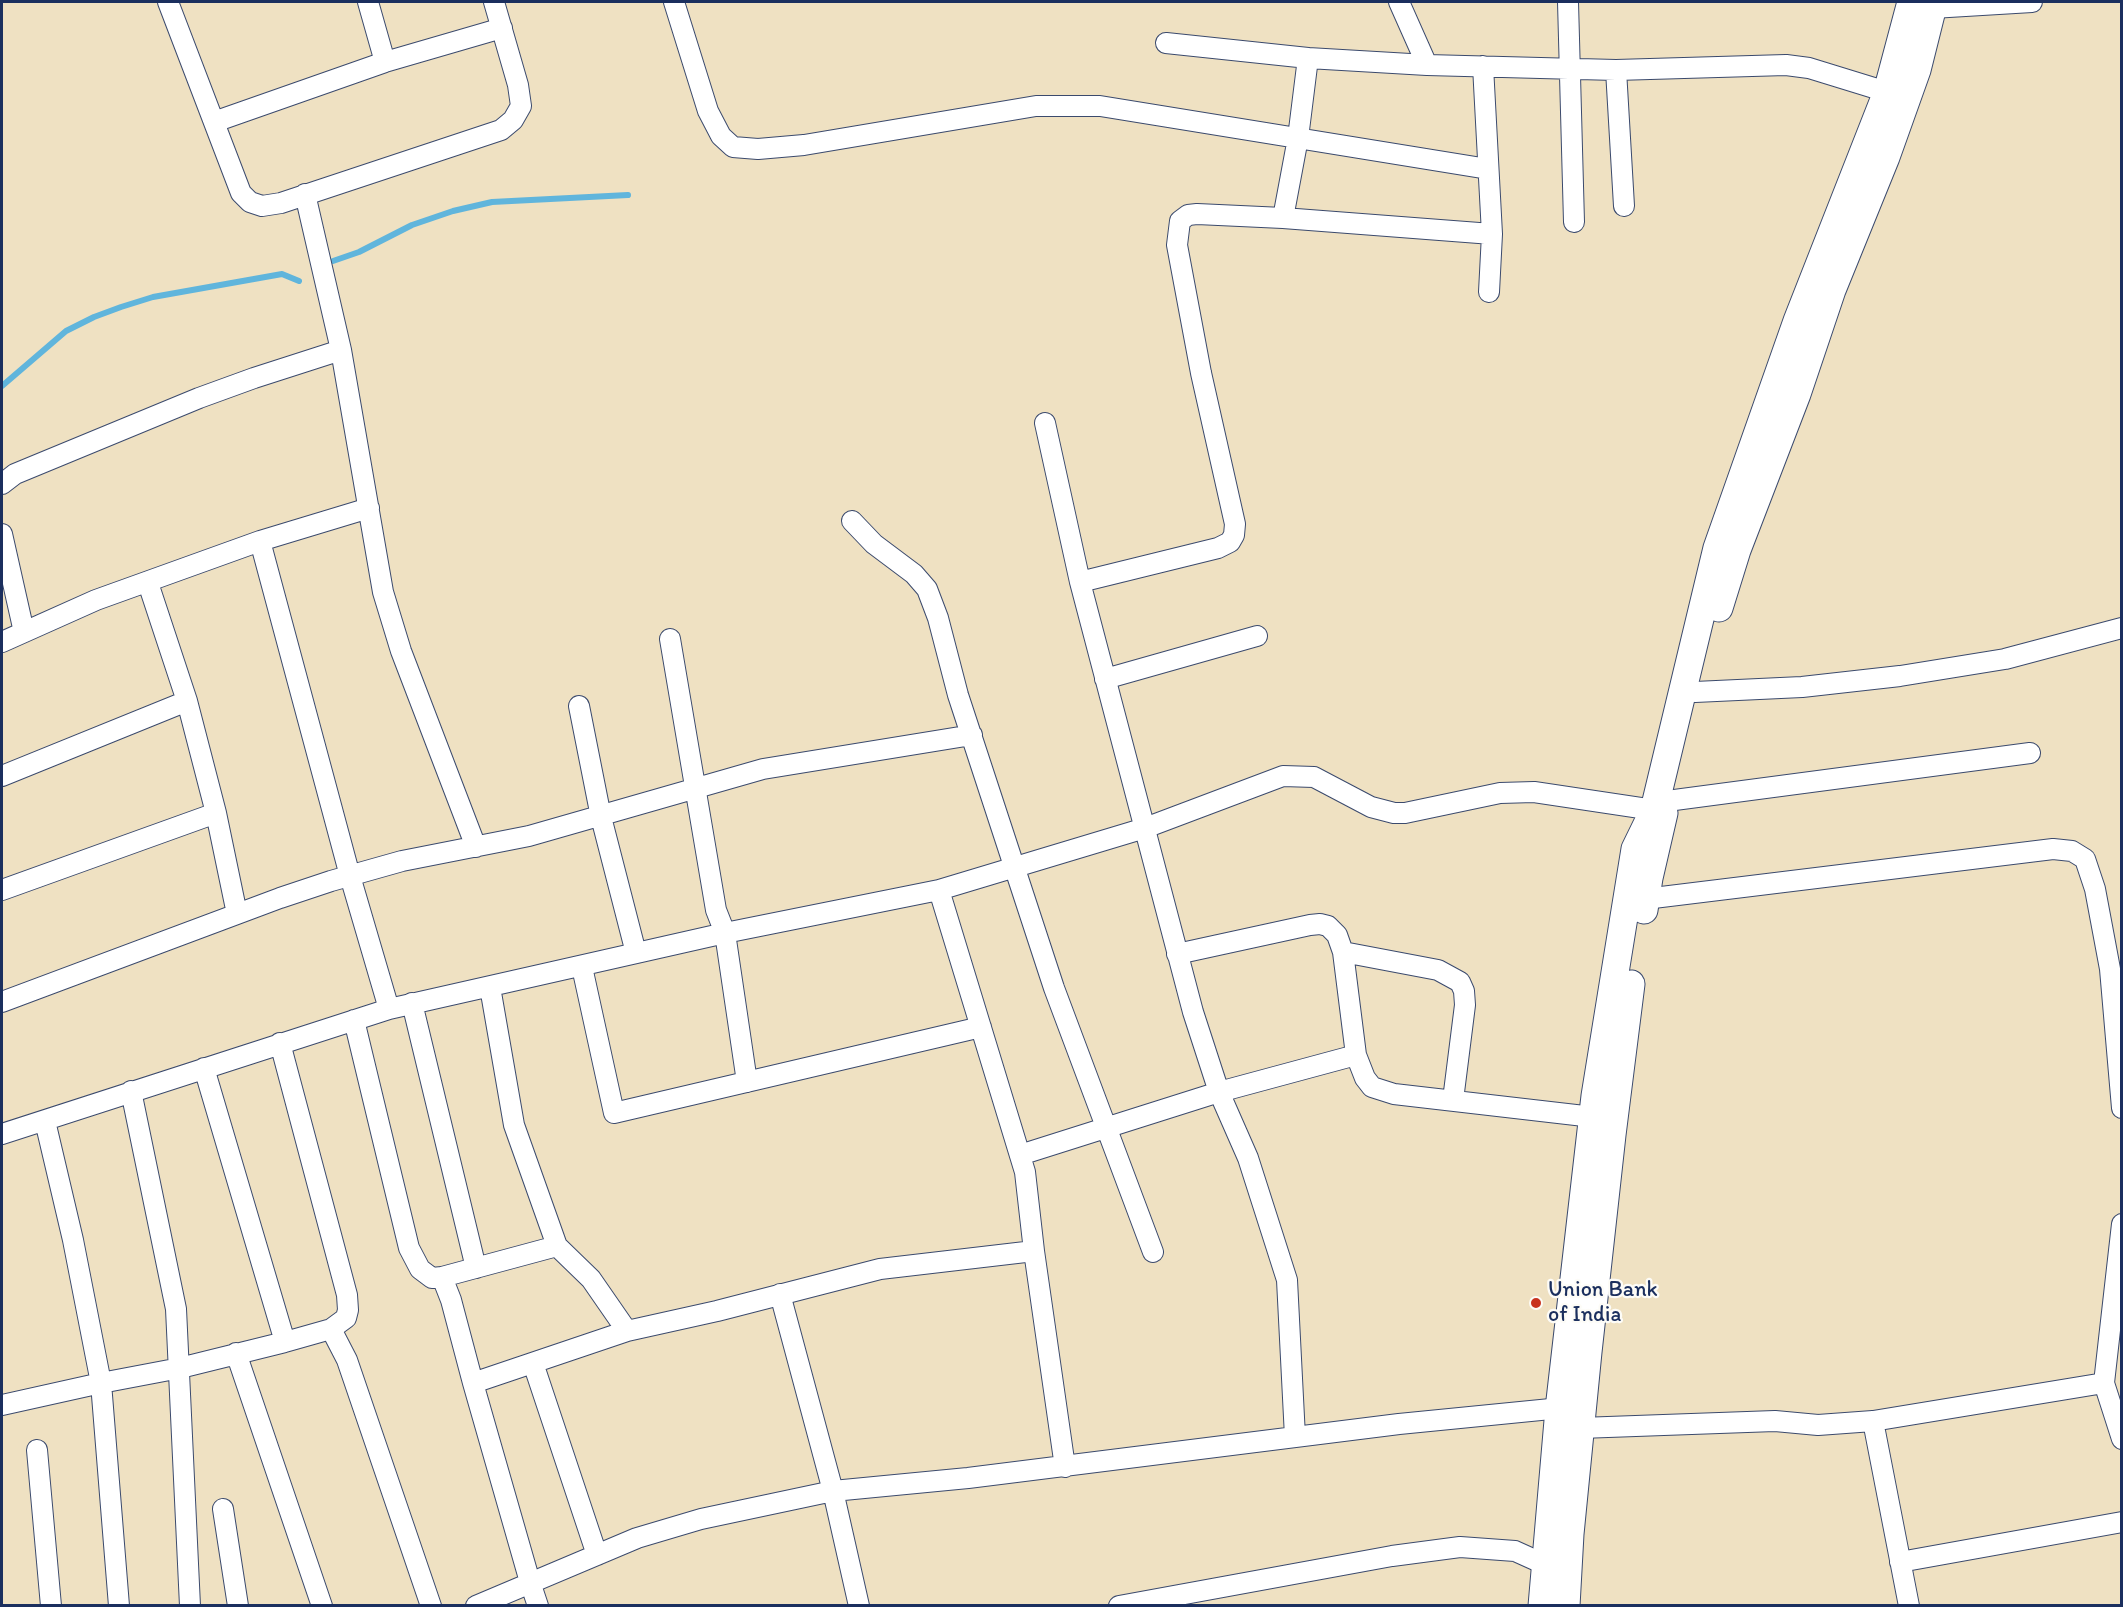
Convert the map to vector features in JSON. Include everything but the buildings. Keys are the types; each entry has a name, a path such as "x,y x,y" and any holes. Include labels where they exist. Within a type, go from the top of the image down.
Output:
{"main road":[{"path":"1542,1605 1546,1565 1574,1414 1630,995 1660,805 1717,548 1797,321 1887,92 1926,4"},
{"path":"1566,1605 1574,1414 1593,1117 1635,849 1660,805 1737,550 1797,394 1832,290 1886,157 1913,81 1926,4"}],"street":[{"path":"168,2 241,193 250,202 262,206 281,203 501,130 513,120 521,106 494,2"},
{"path":"368,2 385,62"},
{"path":"674,2 708,111 721,136 733,147 758,149 804,145 1036,106 1100,106 1488,169"},
{"path":"1400,2 1427,65"},
{"path":"1568,2 1574,222"},
{"path":"1926,4 2032,2"},
{"path":"214,122 385,62 501,28"},
{"path":"1166,43 1308,58 1427,65 1616,70 1786,65 1809,68 1887,92"},
{"path":"1283,218 1298,138 1308,58"},
{"path":"1483,66 1492,234 1489,292"},
{"path":"1616,70 1624,206"},
{"path":"305,194 341,350 383,592 401,651 476,847"},
{"path":"1080,582 1218,548 1230,542 1234,535 1235,524 1199,362 1178,245 1177,233 1180,221 1188,215 1197,214 1283,218 1492,234"},
{"path":"2,484 15,474 199,398 341,350"},
{"path":"1045,423 1080,582 1193,1012 1220,1092 1248,1158 1287,1280 1295,1437"},
{"path":"2,642 96,600 260,541 369,508"},
{"path":"852,520 874,544 914,574 927,589 938,618 958,695 1054,988 1153,1252"},
{"path":"2,534 24,632"},
{"path":"260,541 388,1009"},
{"path":"148,583 187,701 216,813 237,914"},
{"path":"1695,692 1802,687 1900,676 2005,659 2121,628"},
{"path":"1105,679 1257,636"},
{"path":"670,639 716,910 725,933 747,1082"},
{"path":"2,776 187,701"},
{"path":"579,706 601,817 636,953"},
{"path":"2,1002 237,914 331,881 402,861 529,836 763,769 972,735"},
{"path":"2,1134 388,1009 725,933 939,890 1145,828 1283,776 1314,777 1371,807 1394,813 1405,813 1500,793 1534,792 1660,805 2031,753"},
{"path":"2,890 216,813"},
{"path":"1645,899 2053,849 2072,851 2085,859 2095,890 2110,969 2121,1108"},
{"path":"939,890 1025,1172 1065,1467"},
{"path":"1177,954 1320,924 1328,926 1337,935 1343,952 1356,1055 1365,1078 1372,1087 1382,1092 1593,1117"},
{"path":"1343,952 1438,970 1460,982 1464,991 1465,1005 1453,1100"},
{"path":"582,967 614,1113 981,1027"},
{"path":"490,987 514,1125 557,1246 591,1279 627,1331"},
{"path":"412,1004 476,1268"},
{"path":"354,1020 409,1248 424,1274 432,1278 442,1277 557,1246"},
{"path":"2,1405 180,1368 285,1342 331,1329 346,1318 347,1295 280,1043"},
{"path":"1020,1155 1220,1092 1356,1055"},
{"path":"204,1068 285,1342"},
{"path":"131,1091 176,1310 190,1605"},
{"path":"45,1121 73,1240 101,1383 119,1605"},
{"path":"2121,1224 2104,1383 2121,1439"},
{"path":"473,1383 627,1331 717,1311 880,1269 1034,1251"},
{"path":"442,1277 451,1300 538,1605"},
{"path":"780,1294 833,1491 859,1605"},
{"path":"331,1329 347,1360 431,1605"},
{"path":"236,1353 322,1605"},
{"path":"533,1363 597,1555"},
{"path":"476,1605 637,1538 700,1519 833,1491 1065,1467 1399,1424 1574,1414 1775,1421 1818,1425 1873,1421 2104,1383"},
{"path":"1873,1421 1909,1605"},
{"path":"37,1450 51,1605"},
{"path":"223,1509 238,1605"},
{"path":"1900,1562 2121,1522"},
{"path":"1119,1605 1381,1558 1460,1547 1515,1551 1546,1565"}],"waterway":[{"path":"333,261 359,252 412,225 453,211 492,202 628,195"},
{"path":"2,386 66,331 121,307 153,297 282,274 299,281"}],"place":[{"name":"Union Bank of India","path":"1536,1303"}]}
